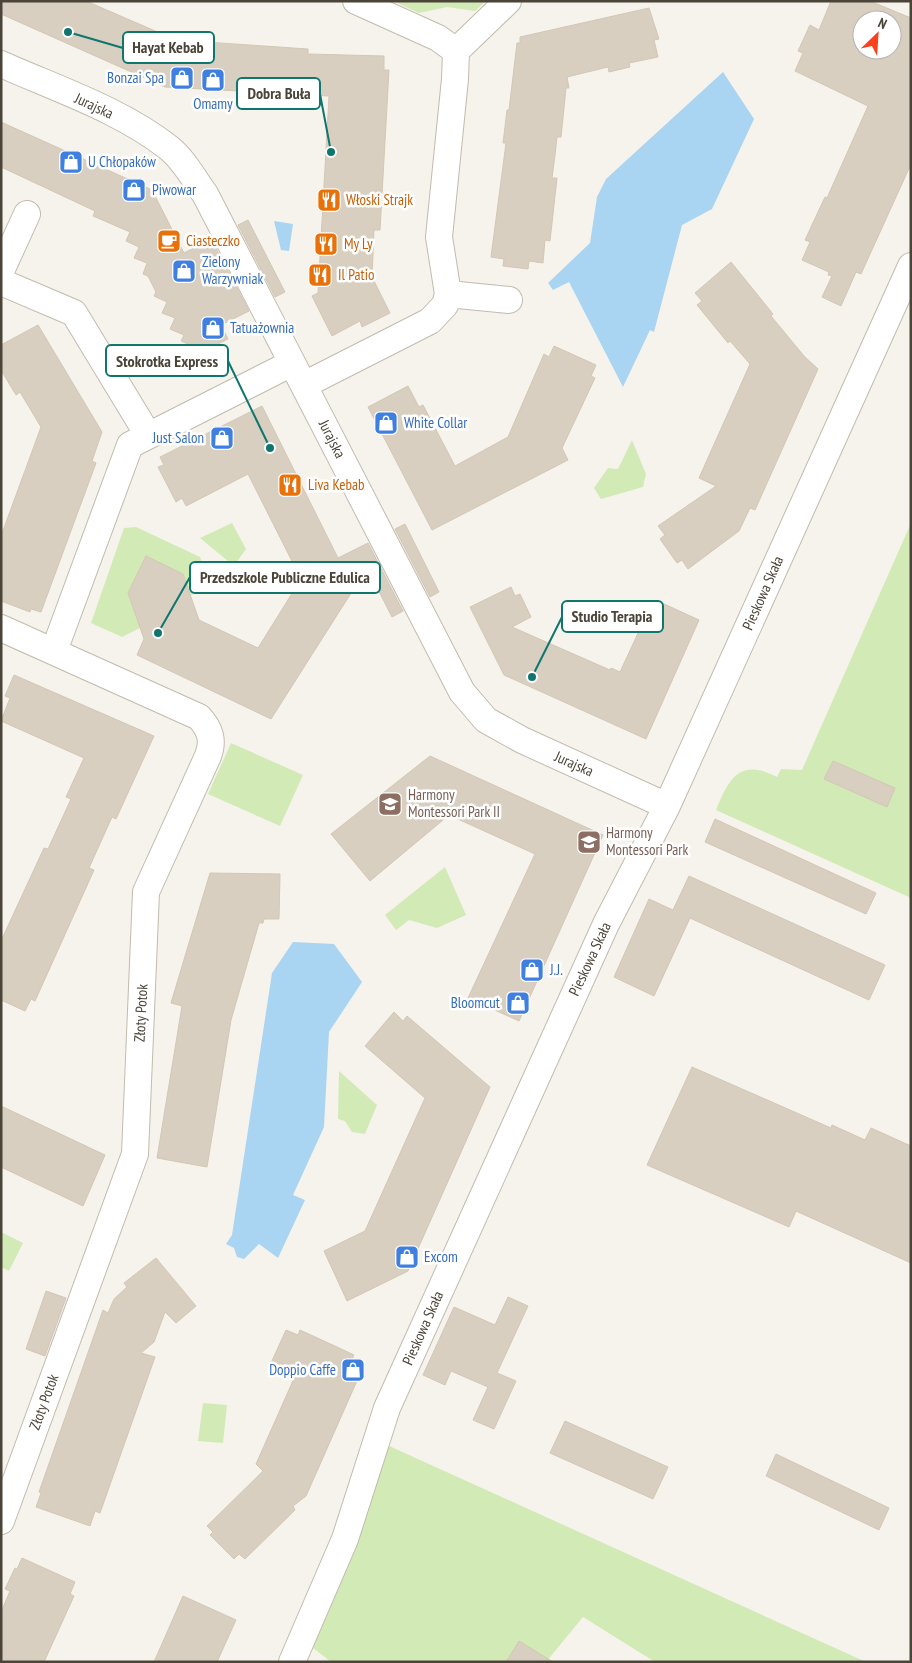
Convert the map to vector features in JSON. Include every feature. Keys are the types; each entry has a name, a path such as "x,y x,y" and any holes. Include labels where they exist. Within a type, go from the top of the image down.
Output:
{"street":[{"path":"356,1 438,38 456,51"},
{"path":"54,651 130,445 148,435 430,321 445,305 448,294 439,237 455,79 456,51 508,1"},
{"name":"Jurajska","path":"1,64 110,112 142,129 171,149 204,194 462,692 473,707 486,720 522,740 667,806"},
{"path":"1,271 27,214"},
{"name":"Pieskowa Skała","path":"292,1662 345,1539 387,1408 606,924 667,806 911,266"},
{"path":"1,282 74,313 148,435"},
{"path":"448,294 509,300"},
{"name":"Złoty Potok","path":"1,628 199,717 209,731 211,748 146,892 135,1154 1,1520"}],"green space":[{"path":"393,1 486,1 475,11 447,7 419,13"},
{"path":"632,440 646,474 643,487 601,499 594,488 608,468 618,469"},
{"path":"232,523 246,549 234,566 200,538"},
{"path":"911,523 911,898 716,810 731,780 738,774 754,770 777,777 781,769 802,770"},
{"path":"136,527 200,557 210,587 191,595 183,574 146,556 128,593 140,628 122,637 91,623 124,528"},
{"path":"231,743 303,775 280,826 208,794"},
{"path":"445,867 466,915 437,928 409,920 396,930 385,915"},
{"path":"339,1071 377,1105 365,1134 352,1132 345,1121 338,1119"},
{"path":"1,1232 23,1243 9,1271 1,1267"},
{"path":"203,1403 227,1405 223,1443 198,1441"},
{"path":"387,1445 866,1662 655,1662 583,1617 546,1662 331,1662 313,1648 364,1519"}],"water":[{"path":"723,72 754,119 712,209 682,225 654,332 650,330 623,387 569,282 553,290 548,283 590,243 597,197 606,179"},
{"path":"274,221 293,224 289,251 281,250"},
{"path":"293,942 334,944 362,982 329,1032 324,1127 293,1195 305,1200 278,1258 259,1244 244,1259 237,1257 234,1248 226,1244 232,1235 272,973"}],"building":[{"path":"1,1 86,1 176,40 308,49 308,54 384,56 384,70 389,70 380,230 374,230 372,277 390,313 362,327 360,321 332,336 312,296 318,293 329,96 165,87 1,14"},
{"path":"831,1 870,1 892,10 852,10 852,60 902,60 902,14 911,18 911,164 861,274 856,272 841,306 822,297 832,276 828,275 829,272 802,260 810,242 805,240 825,197 827,198 868,106 795,71 803,53 798,51 810,25 819,30"},
{"path":"649,8 659,39 654,40 658,57 629,63 630,67 609,72 608,67 567,77 569,88 566,88 561,137 557,137 552,178 557,178 550,241 545,240 543,263 529,261 528,269 503,266 504,259 491,257 506,143 503,143 507,110 509,110 517,43 520,43 520,37"},
{"path":"1,122 152,190 184,253 211,239 249,311 221,325 228,339 204,351 181,341 184,335 170,329 175,318 162,313 167,302 154,296 156,292 148,276 143,274 147,263 134,258 139,247 126,241 130,232 93,216 95,211 1,167"},
{"path":"248,220 285,292 275,297 238,225"},
{"path":"731,262 773,314 771,316 804,356 818,369 755,510 750,508 739,531 688,569 682,560 677,563 660,539 665,535 658,526 716,486 699,478 750,364 730,341 728,343 697,305 702,301 695,293"},
{"path":"38,325 102,432 92,461 96,463 41,612 31,609 30,612 1,601 1,536 41,427 20,392 16,395 1,370 1,345"},
{"path":"554,346 596,365 591,376 595,378 562,448 568,460 432,530 368,407 408,386 419,407 423,405 455,466 508,437 544,354 549,357"},
{"path":"262,406 338,558 368,543 403,611 392,617 367,568 271,719 137,655 144,639 128,593 146,556 183,574 199,620 258,648 301,579 248,474 186,506 182,498 176,502 158,467 164,465 160,457"},
{"path":"405,524 439,592 430,597 395,529"},
{"path":"511,587 515,596 520,594 531,617 512,627 610,670 611,668 620,672 646,616 655,619 662,603 699,620 646,739 504,675 470,607"},
{"path":"14,675 154,736 116,819 112,817 89,868 94,870 35,1001 31,999 25,1011 1,1000 1,941 44,848 48,849 71,799 66,797 84,758 1,721 10,698 5,696"},
{"path":"430,756 603,835 519,1021 468,998 535,854 449,815 370,881 331,834"},
{"path":"833,761 895,788 887,807 824,779"},
{"path":"715,819 876,893 866,914 705,842"},
{"path":"210,873 280,874 279,919 264,919 263,923 259,923 231,1020 207,1167 157,1158 182,1006 171,1003"},
{"path":"689,876 885,965 869,1000 690,918 654,996 614,977 649,899 673,910"},
{"path":"394,1012 403,1021 407,1016 490,1087 408,1271 347,1301 324,1251 365,1231 425,1098 365,1046"},
{"path":"692,1067 831,1128 832,1125 865,1140 871,1128 911,1146 911,1263 796,1211 789,1227 647,1165"},
{"path":"1,1106 105,1155 83,1206 1,1167"},
{"path":"156,1258 196,1306 176,1323 165,1312 154,1342 141,1353 155,1357 100,1513 95,1511 90,1526 36,1507 41,1493 39,1492 103,1310 108,1313 114,1299 127,1287 124,1283"},
{"path":"46,1291 66,1298 45,1356 26,1349"},
{"path":"508,1297 528,1306 497,1373 516,1381 494,1429 473,1420 488,1387 451,1371 445,1385 423,1375 454,1307 495,1325"},
{"path":"286,1330 298,1335 300,1330 354,1355 352,1359 364,1365 306,1496 293,1506 295,1510 245,1559 239,1554 234,1559 210,1535 213,1532 207,1526 263,1471 256,1464 296,1374 271,1363"},
{"path":"565,1421 668,1467 653,1499 550,1453"},
{"path":"776,1454 889,1508 879,1530 766,1476"},
{"path":"22,1558 75,1582 70,1594 74,1596 44,1662 1,1662 1,1612 10,1591 5,1589"},
{"path":"183,1596 236,1620 217,1662 154,1662"},
{"path":"519,1641 553,1662 506,1662"}],"place":[{"name":"Hayat Kebab","path":"68,32"},
{"name":"Bonzai Spa","path":"182,78"},
{"name":"Omamy","path":"213,80"},
{"name":"Dobra Buła","path":"331,152"},
{"name":"U Chłopaków","path":"71,162"},
{"name":"Piwowar","path":"134,190"},
{"name":"Włoski Strajk","path":"329,200"},
{"name":"Ciasteczko","path":"169,241"},
{"name":"My Ly","path":"326,244"},
{"name":"Zielony Warzywniak","path":"184,271"},
{"name":"Il Patio","path":"320,275"},
{"name":"Tatuażownia","path":"213,328"},
{"name":"White Collar","path":"386,423"},
{"name":"Just Salon","path":"222,438"},
{"name":"Stokrotka Express","path":"270,448"},
{"name":"Liva Kebab","path":"290,485"},
{"name":"Przedszkole Publiczne Edulica","path":"158,633"},
{"name":"Studio Terapia","path":"532,677"},
{"name":"Harmony Montessori Park II","path":"390,804"},
{"name":"Harmony Montessori Park","path":"589,842"},
{"name":"J.J.","path":"532,970"},
{"name":"Bloomcut","path":"518,1003"},
{"name":"Excom","path":"407,1257"},
{"name":"Doppio Caffe","path":"353,1370"}]}
